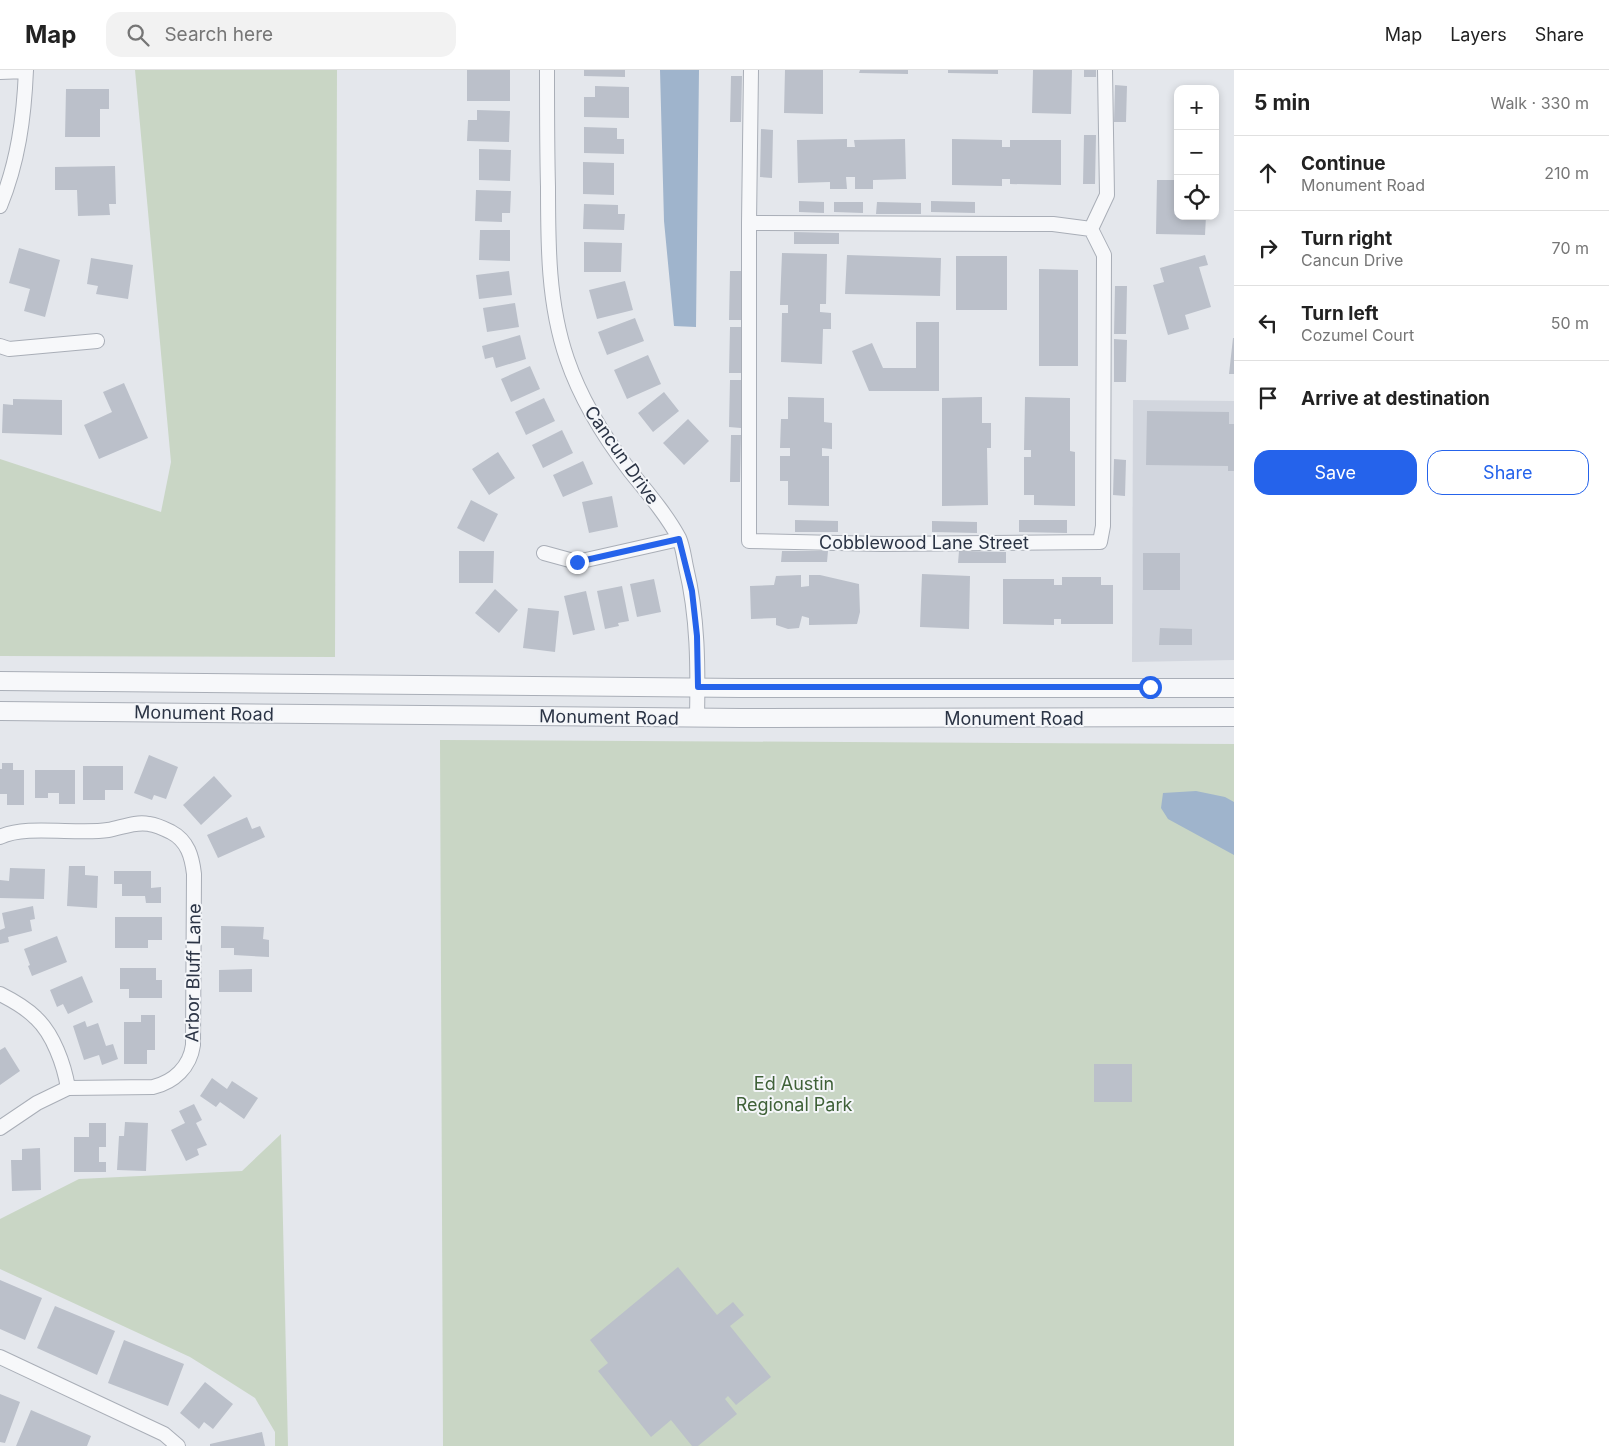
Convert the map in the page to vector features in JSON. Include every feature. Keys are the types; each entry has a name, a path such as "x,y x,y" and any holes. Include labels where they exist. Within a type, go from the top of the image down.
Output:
{"street":[{"path":"0,72 26,70 22,122 10,181 0,206"},
{"name":"Cancun Drive","path":"547,70 550,282 566,358 579,390 596,422 679,539 692,591 697,636 697,718"},
{"name":"Cobblewood Lane Street","path":"751,70 749,541 882,544 1100,542 1103,526 1105,262 1104,255 1091,229"},
{"path":"749,223 1053,224 1091,229 1107,194 1106,70"},
{"path":"0,346 9,349 97,341"},
{"path":"544,553 577,562 679,539"},
{"name":"Monument Road","path":"0,681 698,687 1226,688 1226,717 697,718 0,711"},
{"name":"Arbor Bluff Lane","path":"0,837 18,831 106,830 136,824 149,824 172,832 180,838 190,853 194,874 192,1054 180,1073 162,1085 142,1088 68,1088"},
{"path":"0,994 36,1018 47,1031 66,1075 68,1088 52,1094 0,1128"},
{"path":"0,1357 164,1434 178,1446"}],"shaded area":[{"path":"1133,400 1234,401 1234,660 1132,662"}],"green space":[{"path":"135,70 337,70 335,657 0,656 0,459 161,512 171,462"},
{"name":"Ed Austin Regional Park","path":"440,740 1234,744 1234,1446 443,1446"},
{"path":"281,1134 288,1446 275,1446 275,1432 255,1398 190,1357 0,1269 0,1219 79,1179 242,1171"}],"water":[{"path":"660,70 699,70 696,327 674,326 664,221"},
{"path":"1196,791 1225,797 1234,802 1234,855 1168,819 1161,808 1163,793"}],"building":[{"path":"467,70 510,70 510,101 467,101"},
{"path":"584,70 625,70 625,77 584,76"},
{"path":"785,70 823,70 823,114 784,113"},
{"path":"860,70 908,70 908,74 859,73"},
{"path":"948,70 998,70 998,74 948,73"},
{"path":"1033,70 1072,70 1071,114 1032,113"},
{"path":"1084,70 1096,70 1096,77 1084,77"},
{"path":"731,76 742,76 741,122 730,122"},
{"path":"1115,85 1127,86 1126,122 1114,122"},
{"path":"595,86 629,87 629,118 584,117 584,97 595,97"},
{"path":"66,89 109,89 109,109 100,109 100,137 65,137"},
{"path":"477,110 510,111 509,142 467,141 468,120 477,120"},
{"path":"584,127 617,128 617,139 624,139 624,154 584,153"},
{"path":"761,129 773,130 772,178 760,177"},
{"path":"1084,135 1096,135 1095,184 1083,184"},
{"path":"847,139 847,147 855,147 854,140 905,139 906,179 873,180 873,189 855,189 855,177 846,177 847,189 830,189 830,182 798,183 797,140"},
{"path":"952,139 1002,140 1002,147 1010,147 1010,140 1061,140 1061,185 1010,184 1010,179 1002,179 1002,186 952,185"},
{"path":"479,149 511,150 510,181 479,180"},
{"path":"583,162 614,163 614,195 583,194"},
{"path":"115,166 116,204 109,204 110,215 78,216 77,190 55,190 55,167"},
{"path":"1157,180 1174,180 1174,220 1206,220 1205,235 1156,234"},
{"path":"476,190 511,191 510,213 502,213 502,222 475,221"},
{"path":"799,201 824,202 824,213 799,212"},
{"path":"931,201 975,202 975,213 931,212"},
{"path":"834,202 863,202 863,213 834,212"},
{"path":"877,202 921,203 921,214 876,214"},
{"path":"584,204 618,205 618,214 625,214 624,230 583,229"},
{"path":"480,230 510,230 510,261 479,260"},
{"path":"794,232 839,233 839,244 794,244"},
{"path":"584,242 622,243 621,272 584,272"},
{"path":"19,248 60,260 45,317 24,311 30,289 9,283"},
{"path":"782,253 827,254 826,304 820,304 820,312 831,313 831,329 823,329 822,364 781,362 782,313 788,313 788,305 780,305"},
{"path":"847,255 941,258 940,296 845,294"},
{"path":"1205,255 1208,265 1199,267 1211,307 1185,315 1189,329 1168,335 1153,285 1164,282 1160,268"},
{"path":"956,256 1007,256 1007,310 956,310"},
{"path":"91,258 133,265 128,299 96,294 98,286 87,284"},
{"path":"1039,269 1078,270 1078,366 1039,366"},
{"path":"509,271 512,295 479,299 476,275"},
{"path":"730,271 742,271 741,320 729,320"},
{"path":"625,281 633,310 597,319 589,290"},
{"path":"1115,286 1127,286 1126,334 1114,334"},
{"path":"515,303 519,327 487,332 483,308"},
{"path":"635,318 644,341 607,355 598,332"},
{"path":"916,322 939,322 939,391 869,391 852,351 872,343 883,368 916,368"},
{"path":"730,327 742,327 741,373 729,373"},
{"path":"520,335 526,359 496,368 493,357 485,359 482,346"},
{"path":"1233,338 1234,374 1229,374"},
{"path":"1114,339 1127,340 1126,382 1114,382"},
{"path":"648,355 661,384 627,399 614,370"},
{"path":"530,366 540,389 511,402 501,379"},
{"path":"730,380 742,380 741,428 729,427"},
{"path":"124,383 148,438 99,459 84,425 112,412 103,392"},
{"path":"664,392 679,411 653,432 638,413"},
{"path":"788,397 824,398 824,422 832,423 832,449 822,448 822,456 829,456 829,506 788,505 788,481 780,481 780,456 790,456 790,448 780,448 781,419 788,419"},
{"path":"982,397 982,423 991,423 991,448 987,448 988,505 942,506 942,398"},
{"path":"1025,397 1070,398 1070,451 1075,452 1075,506 1034,505 1034,495 1024,495 1024,457 1031,457 1031,450 1024,450"},
{"path":"544,398 555,421 526,435 515,412"},
{"path":"13,399 62,400 62,435 2,433 3,404 13,405"},
{"path":"1147,411 1229,412 1229,424 1234,424 1234,471 1228,471 1228,466 1146,465"},
{"path":"688,419 709,441 684,465 663,443"},
{"path":"562,430 573,453 543,468 532,445"},
{"path":"731,435 741,435 740,482 730,482"},
{"path":"498,452 515,478 489,495 472,469"},
{"path":"1114,459 1126,460 1125,496 1113,495"},
{"path":"583,461 593,484 563,497 553,475"},
{"path":"612,496 618,527 589,533 582,502"},
{"path":"471,500 498,514 484,542 457,528"},
{"path":"795,520 838,521 838,532 795,532"},
{"path":"1019,520 1067,520 1067,533 1019,532"},
{"path":"932,521 977,522 977,533 932,532"},
{"path":"459,551 494,551 493,583 459,583"},
{"path":"782,551 828,551 827,562 781,562"},
{"path":"959,551 1006,552 1006,563 958,563"},
{"path":"1143,553 1180,553 1180,590 1143,590"},
{"path":"922,574 970,576 969,629 920,627"},
{"path":"801,575 801,587 809,586 809,575 820,575 859,584 860,612 857,624 809,625 809,618 802,616 799,628 788,629 776,625 776,618 751,619 750,586 774,585 776,576"},
{"path":"1062,577 1101,577 1101,585 1113,585 1113,624 1061,624 1061,619 1054,619 1054,625 1003,624 1003,579 1054,579 1054,585 1062,585"},
{"path":"654,579 661,612 637,617 630,584"},
{"path":"622,586 629,621 618,623 619,626 605,629 597,591"},
{"path":"495,589 518,610 499,633 475,613"},
{"path":"586,591 595,630 573,635 564,596"},
{"path":"528,608 559,611 555,652 523,648"},
{"path":"1160,628 1192,629 1192,645 1159,645"},
{"path":"149,755 178,767 166,799 154,795 152,800 134,793"},
{"path":"2,763 13,763 13,770 24,770 24,805 7,805 7,794 0,794 0,769 2,769"},
{"path":"83,766 123,766 123,790 105,790 105,800 83,800"},
{"path":"35,770 75,770 75,804 59,804 59,793 48,793 48,798 35,798"},
{"path":"214,776 232,796 201,825 183,805"},
{"path":"247,817 252,829 260,826 265,837 218,858 207,835"},
{"path":"69,866 85,866 85,875 98,876 97,908 67,906"},
{"path":"10,868 45,869 44,899 0,898 0,880 9,881"},
{"path":"114,871 151,871 151,888 161,887 161,903 146,903 145,896 122,896 122,884 114,884"},
{"path":"33,906 35,919 30,920 32,931 8,937 9,942 0,944 0,930 5,928 2,913"},
{"path":"115,917 162,917 162,940 148,940 148,948 115,948"},
{"path":"221,926 264,927 263,939 269,940 269,957 234,955 234,948 221,948"},
{"path":"57,936 67,962 32,976 24,949"},
{"path":"120,968 156,968 156,980 162,980 162,998 129,998 129,989 120,989"},
{"path":"252,969 252,992 219,992 219,970"},
{"path":"82,976 93,1002 68,1014 63,1004 57,1007 50,990"},
{"path":"141,1015 155,1015 155,1050 147,1050 147,1064 124,1064 124,1022 141,1022"},
{"path":"85,1021 87,1027 98,1023 106,1046 113,1044 118,1059 102,1065 99,1055 84,1060 73,1026"},
{"path":"5,1047 20,1071 0,1085 0,1050"},
{"path":"1094,1064 1132,1064 1132,1102 1094,1102"},
{"path":"212,1078 227,1089 232,1081 258,1098 244,1119 220,1102 216,1107 200,1096"},
{"path":"194,1104 202,1120 196,1123 207,1145 197,1149 199,1155 186,1161 171,1130 185,1123 179,1111"},
{"path":"125,1122 148,1123 146,1171 117,1170 119,1136 124,1136"},
{"path":"89,1123 106,1123 106,1147 99,1147 99,1162 106,1162 106,1172 74,1172 74,1137 89,1137"},
{"path":"40,1148 41,1190 12,1191 11,1160 22,1160 22,1149"},
{"path":"678,1267 717,1315 733,1302 744,1315 730,1326 771,1377 736,1405 728,1396 725,1399 737,1414 698,1446 692,1446 671,1420 651,1437 598,1371 608,1363 590,1340"},
{"path":"0,1280 42,1298 25,1340 0,1329"},
{"path":"55,1306 115,1331 97,1375 37,1348"},
{"path":"124,1340 184,1364 168,1406 108,1383"},
{"path":"205,1382 233,1404 213,1429 204,1422 199,1429 180,1413"},
{"path":"0,1394 20,1402 5,1443 0,1442"},
{"path":"31,1410 91,1436 87,1446 16,1446"},
{"path":"262,1432 265,1446 210,1446 210,1444"}],"route":[{"path":"577,562 679,539 692,591 697,636 698,687 1150,687"}]}
